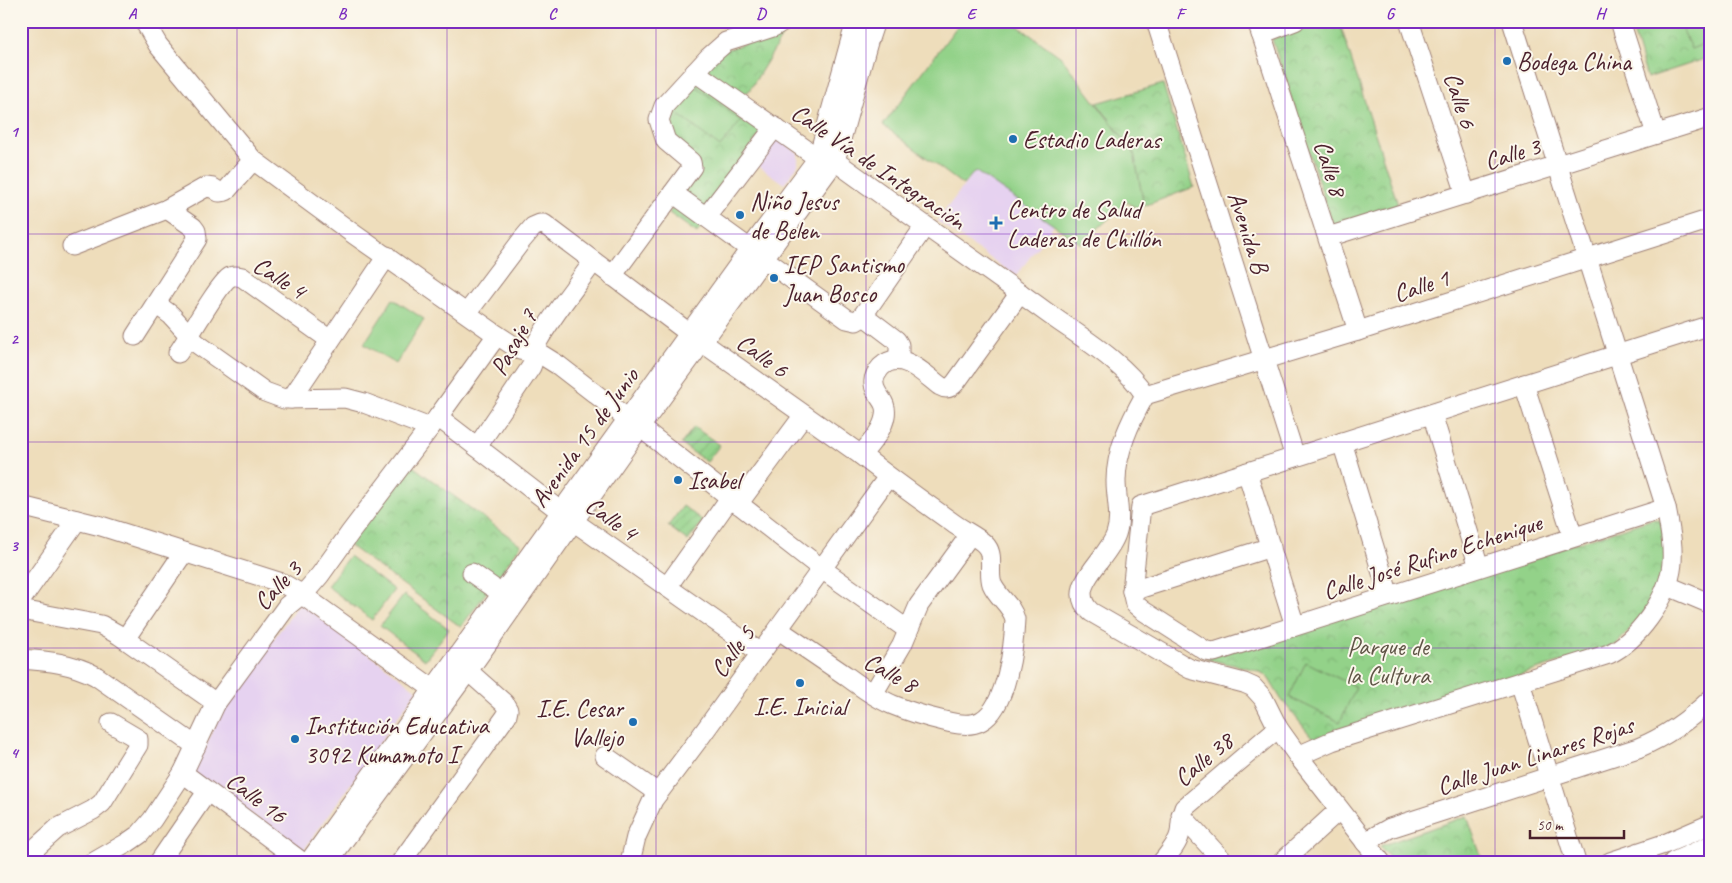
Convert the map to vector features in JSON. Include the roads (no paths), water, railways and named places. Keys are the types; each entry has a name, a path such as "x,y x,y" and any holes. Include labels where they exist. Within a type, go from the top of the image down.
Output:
{"street":[{"path":"144,21 158,45 253,160 497,335 520,350 542,355 558,365 822,569 908,630"},
{"path":"612,276 692,168 691,162 666,141 659,120 664,106 718,48 726,42 773,27 783,21"},
{"name":"Avenida 15 de Junio","path":"826,159 856,21"},
{"name":"Avenida 15 de Junio","path":"309,862 433,689 567,516 826,159 875,21"},
{"name":"Avenida B","path":"1156,21 1296,457"},
{"path":"1259,28 1295,21"},
{"name":"Calle 6","path":"1409,21 1466,194"},
{"path":"1298,756 1332,741 1520,682 1617,649 1625,644 1643,626 1662,599 1668,586 1672,564 1672,550 1666,508 1512,21"},
{"path":"1620,21 1656,134"},
{"name":"Calle 8","path":"1259,28 1358,331"},
{"name":"Calle Vía de Integración","path":"695,72 925,226 1020,293 1121,367 1138,383 1145,395"},
{"name":"Calle 3","path":"1328,237 1711,117"},
{"path":"706,217 775,127"},
{"path":"72,246 167,209 206,187 213,188 219,192 226,191 253,160"},
{"path":"673,193 847,319 856,321 863,315 925,226"},
{"path":"136,336 197,239 196,231 193,227 167,209"},
{"name":"Calle 1","path":"1145,395 1358,331 1711,219"},
{"name":"Calle 6","path":"467,313 522,240 536,225 544,224 612,276 861,455 888,477 984,544 989,548 990,553 992,585 1008,604 1015,619 1013,643 1004,686 999,700 990,714"},
{"path":"292,399 386,256"},
{"name":"Pasaje 7","path":"477,446 531,367 535,348 542,334 593,262"},
{"name":"Calle 4","path":"178,353 225,282 229,277 237,276 330,340"},
{"path":"861,455 885,418 886,406 875,389 874,378 877,371 890,360 899,360 910,364 944,388 953,386 1020,293"},
{"name":"Calle 4","path":"156,304 178,321 196,343 265,392 276,397 292,399 345,398 434,423 477,446 567,516 761,654"},
{"path":"863,315 896,340 899,345 899,360"},
{"path":"1271,547 1132,591 1141,506 1711,325"},
{"name":"Calle 3","path":"94,862 140,834 152,820 183,773 216,702 287,606 308,589 320,575 434,423 497,335"},
{"path":"1524,384 1573,538"},
{"path":"1145,395 1124,438 1118,460 1116,482 1119,518 1116,535 1109,549 1085,581 1081,590 1081,600 1091,612 1182,665 1199,672 1253,687 1263,698 1278,728 1298,756 1338,810 1381,862"},
{"path":"1432,414 1480,567"},
{"path":"667,587 804,415"},
{"path":"1342,442 1389,596"},
{"path":"1247,472 1295,626"},
{"name":"Calle 5","path":"630,862 642,821 658,793 672,777 779,630 888,477"},
{"path":"21,506 77,520 282,583 301,594 433,689"},
{"name":"Calle José Rufino Echenique","path":"1132,591 1135,604 1142,610 1206,651 1214,652 1666,508"},
{"name":"Avenida 15 de Junio","path":"328,862 468,671 567,516"},
{"path":"21,600 77,520"},
{"path":"873,694 893,661 919,605 970,535"},
{"path":"125,639 184,552"},
{"path":"472,573 492,587"},
{"path":"1668,586 1711,604"},
{"path":"21,610 101,625 125,639 216,702"},
{"name":"Calle 8","path":"779,630 873,694 893,705 922,716 963,724 975,723 990,714"},
{"path":"21,659 68,664 84,670 96,676 196,746"},
{"path":"401,862 507,715 508,710 504,703 468,671"},
{"path":"1520,682 1576,862"},
{"name":"Calle Juan Linares Rojas","path":"1365,842 1390,828 1651,743 1684,722 1711,699"},
{"path":"21,861 58,828 93,810 102,803 138,745 138,740 134,736 112,723"},
{"name":"Calle 38","path":"1162,862 1174,848 1180,835 1181,815 1184,808 1278,728"},
{"path":"605,756 658,793"},
{"name":"Calle 16","path":"183,773 302,862"},
{"path":"159,862 208,792"},
{"path":"1282,862 1338,810"},
{"path":"1181,815 1224,862"},
{"path":"1610,862 1667,843 1711,824"},
{"path":"1673,862 1711,845"}],"place":[{"name":"Bodega China","path":"1507,61"},
{"name":"Estadio Laderas","path":"1013,139"},
{"name":"Niño Jesus de Belen","path":"740,215"},
{"name":"Centro de Salud Laderas de Chillón","path":"996,223"},
{"name":"IEP Santismo Juan Bosco","path":"774,278"},
{"name":"Isabel","path":"678,480"},
{"name":"I.E. Inicial","path":"800,683"},
{"name":"I.E. Cesar Vallejo","path":"633,722"},
{"name":"Institución Educativa 3092 Kumamoto I","path":"295,739"}],"park label":[{"name":"Parque de la Cultura","path":"1388,660"}]}
